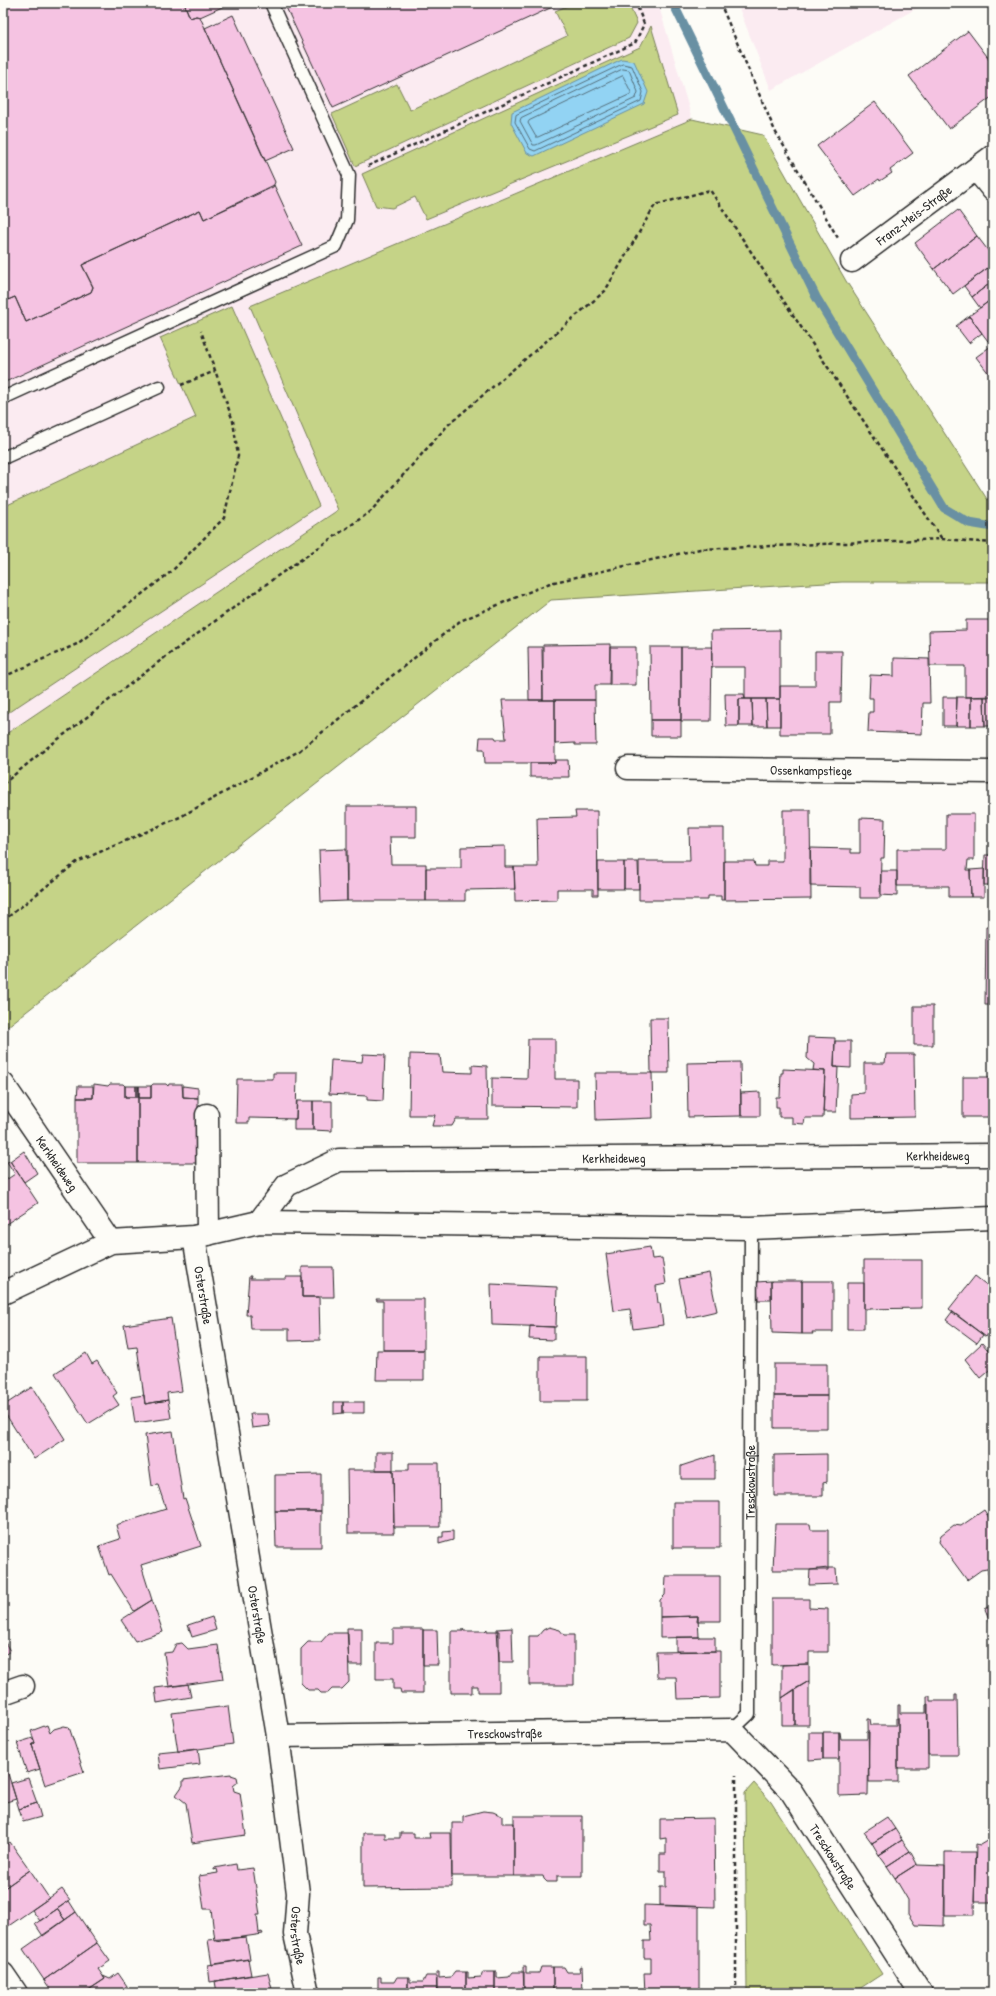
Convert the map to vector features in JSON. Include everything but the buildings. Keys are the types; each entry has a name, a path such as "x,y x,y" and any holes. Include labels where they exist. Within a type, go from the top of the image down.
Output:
{"street":[{"name":"Franz-Meis-Straße","path":"852,260 993,156"},
{"path":"976,169 993,190"},
{"name":"Ossenkampstiege","path":"628,768 993,772"},
{"name":"Kerkheideweg","path":"3,1084 111,1242"},
{"path":"201,1235 207,1115"},
{"name":"Kerkheideweg","path":"259,1222 287,1185 339,1160 993,1155"},
{"path":"3,1293 111,1242 201,1235 259,1222 751,1228 993,1218"},
{"name":"Osterstraße","path":"201,1235 278,1736 298,1893 295,1934 308,1993"},
{"path":"3,1693 23,1686"},
{"name":"Tresckowstraße","path":"278,1736 732,1730 791,1791 921,1993"},
{"path":"3,1974 16,1993"}],"lane":[{"path":"3,398 336,246 346,220 349,175 271,3"},
{"path":"3,458 159,387"},
{"name":"Tresckowstraße","path":"732,1730 749,1714 751,1228"}],"path":[{"path":"349,175 635,43 644,24 636,3"},
{"path":"720,3 775,131 852,260"},
{"path":"3,784 48,747 160,661 276,577 370,512 448,425 605,291 655,205 710,190 942,539"},
{"path":"3,676 77,644 172,571 224,518 238,456 233,421 193,310"},
{"path":"159,387 182,385 215,371"},
{"path":"3,921 77,862 180,817 298,751 460,621 543,586 700,549 942,539 993,543"},
{"path":"732,1730 737,1782 736,1993"}],"shaded area":[{"path":"3,3 658,3 692,119 250,306 338,510 3,736"},
{"path":"737,3 926,3 771,90"}],"green space":[{"path":"574,3 628,3 637,23 629,38 355,166 332,114 397,84 410,110 567,36 555,11"},
{"path":"651,26 678,115 426,219 415,197 392,208 376,206 362,174 640,47"},
{"path":"692,119 763,135 846,281 987,499 993,500 993,582 842,582 551,600 3,1030 3,736 338,510 250,306"},
{"path":"232,306 319,506 3,716 3,507 196,417 160,338"},
{"path":"754,1783 771,1802 882,1974 853,1993 747,1993 745,1793"}],"water":[{"path":"622,59 634,61 648,92 644,104 534,156 527,153 511,123 512,112"}],"waterway":[{"path":"673,3 816,297 944,508 969,523 993,527"}]}
